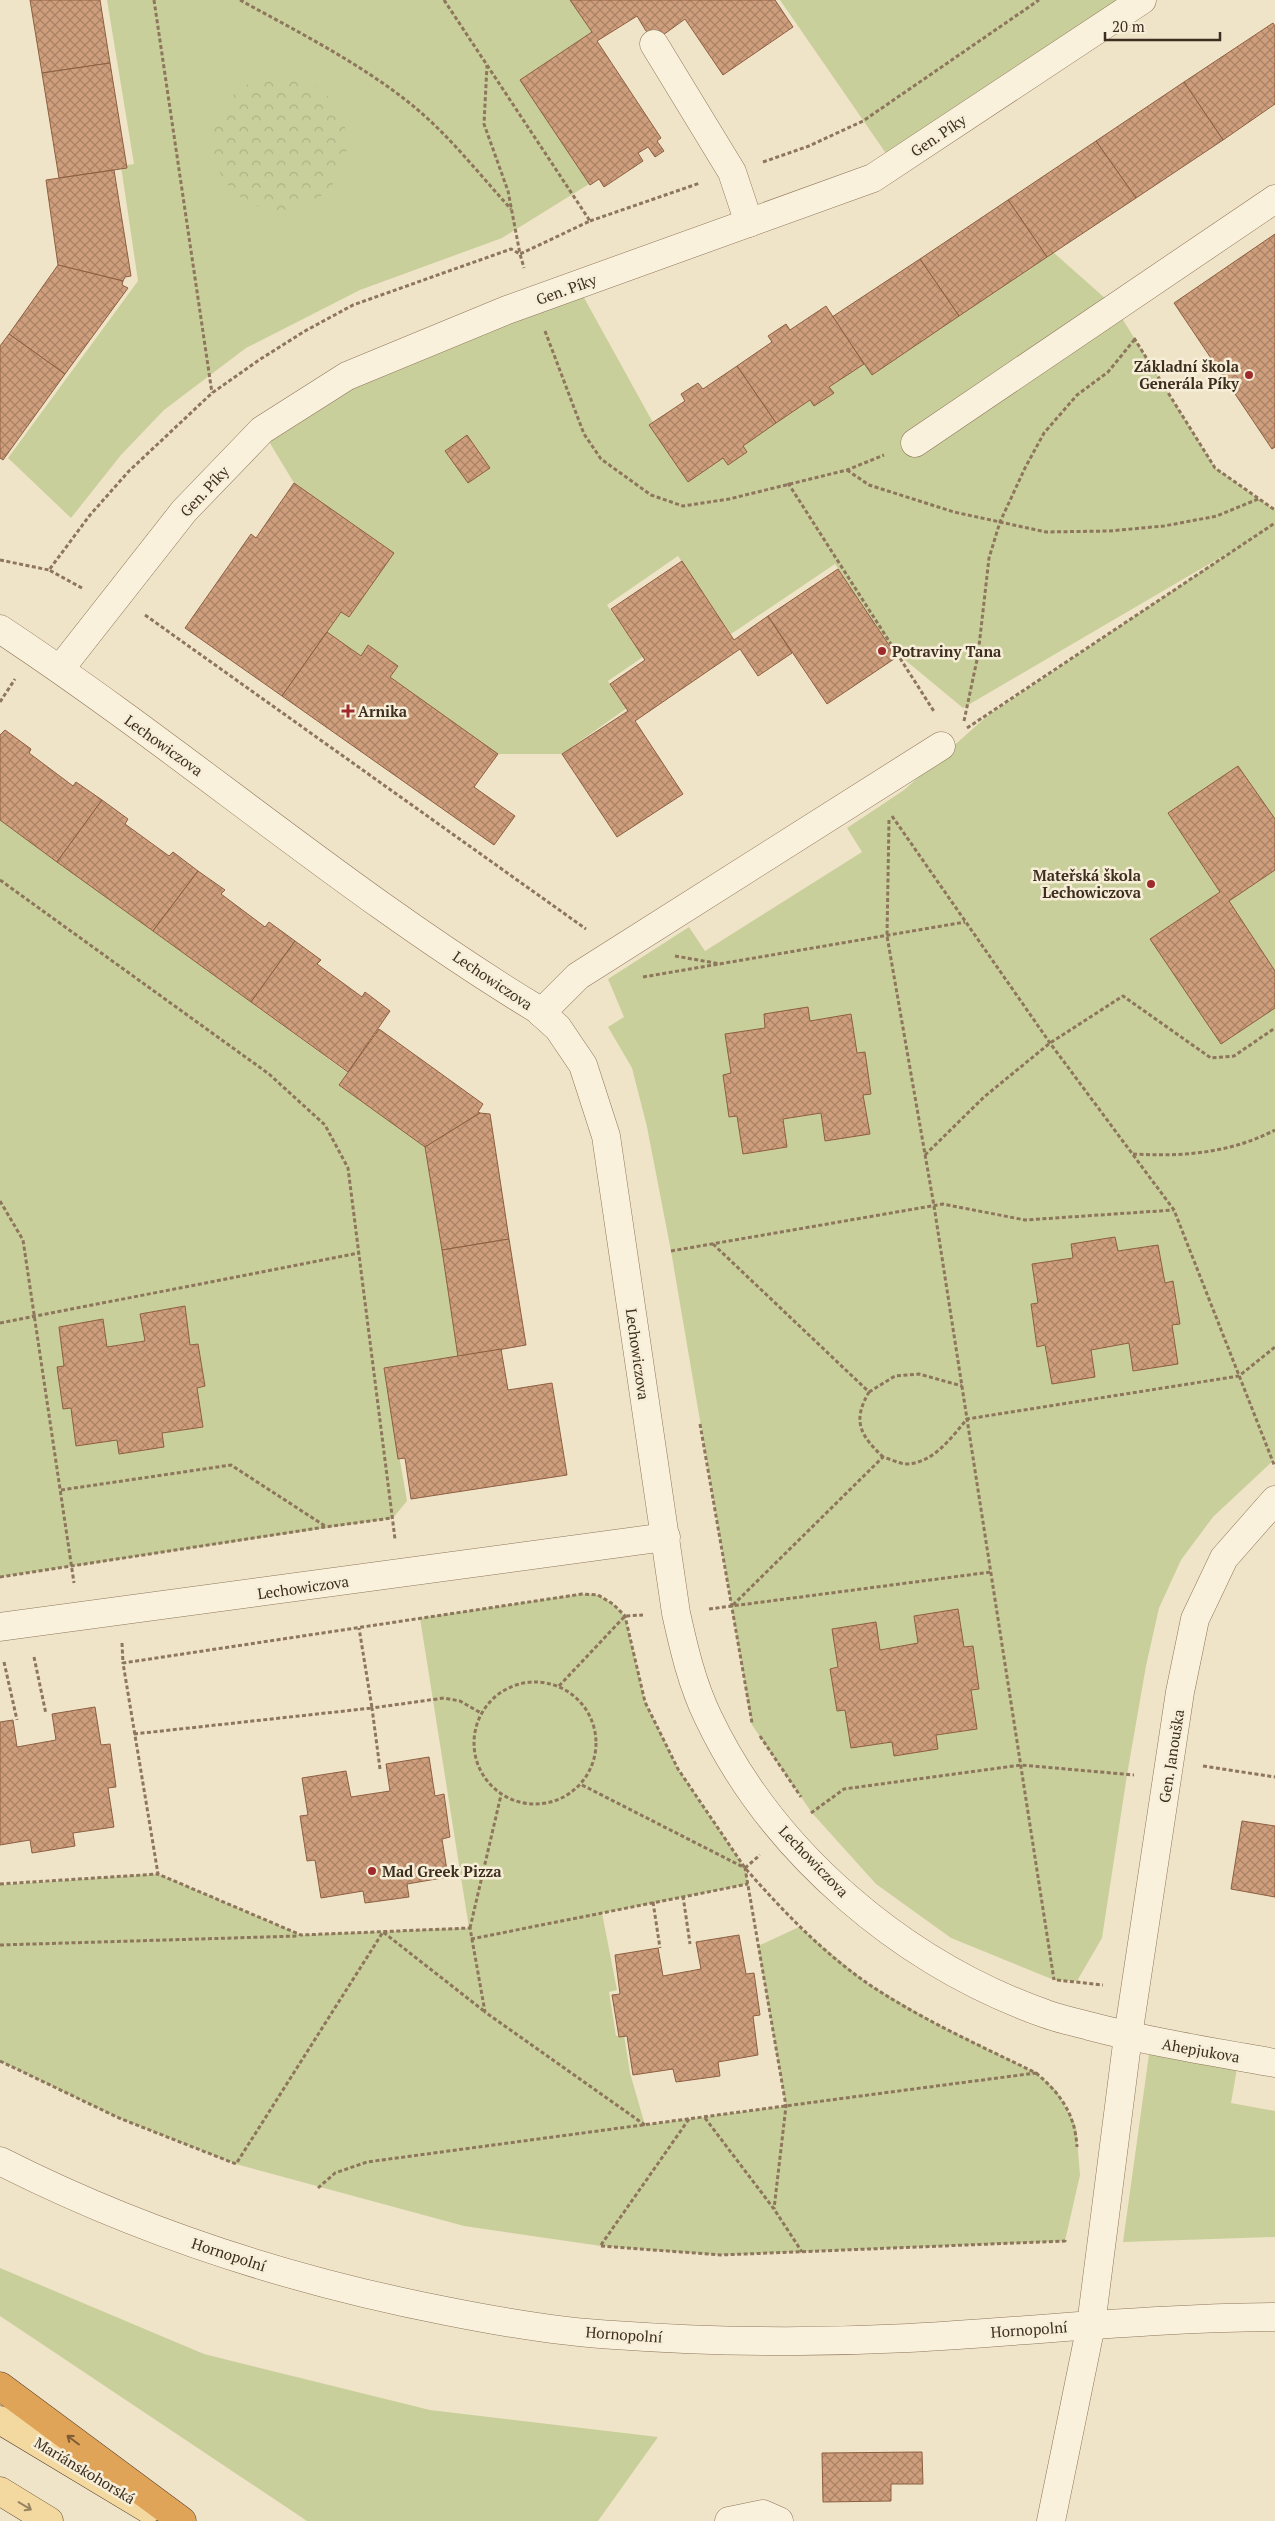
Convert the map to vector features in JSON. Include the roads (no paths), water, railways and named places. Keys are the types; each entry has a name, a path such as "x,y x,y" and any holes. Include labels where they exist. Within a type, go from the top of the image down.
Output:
{"highway":[{"path":"0,2386 182,2521"}],"main road":[{"name":"Mariánskohorská","path":"0,2420 169,2521"},
{"path":"0,2491 49,2521"}],"street":[{"name":"Gen. Píky","path":"60,668 184,511 262,430 347,376 533,300 873,178 1142,0"},
{"path":"654,44 732,172 749,223"},
{"path":"915,443 1275,199"},
{"name":"Lechowiczova","path":"0,629 60,668 356,887 541,1013 558,1028 583,1065 606,1136 676,1613 687,1664 708,1717 735,1765 751,1791 785,1833 839,1890 893,1936 960,1977 1046,2014 1128,2036"},
{"path":"541,1013 578,976 941,746"},
{"name":"Gen. Janouška","path":"1051,2521 1091,2325 1128,2036 1180,1692 1196,1619 1224,1558 1275,1500"},
{"name":"Lechowiczova","path":"0,1627 666,1537"},
{"name":"Ahepjukova","path":"1128,2036 1275,2063"},
{"name":"Hornopolní","path":"0,2161 117,2215 218,2251 305,2278 392,2301 503,2322 612,2335 760,2340 907,2338 1188,2318 1275,2317"},
{"path":"730,2521 763,2514 779,2521"}],"place":[{"name":"Základní škola Generála Píky","path":"1249,375"},
{"name":"Potraviny Tana","path":"882,651"},
{"name":"Arnika","path":"348,711"},
{"name":"Mateřská škola Lechowiczova","path":"1151,884"},
{"name":"Mad Greek Pizza","path":"372,1871"}]}
